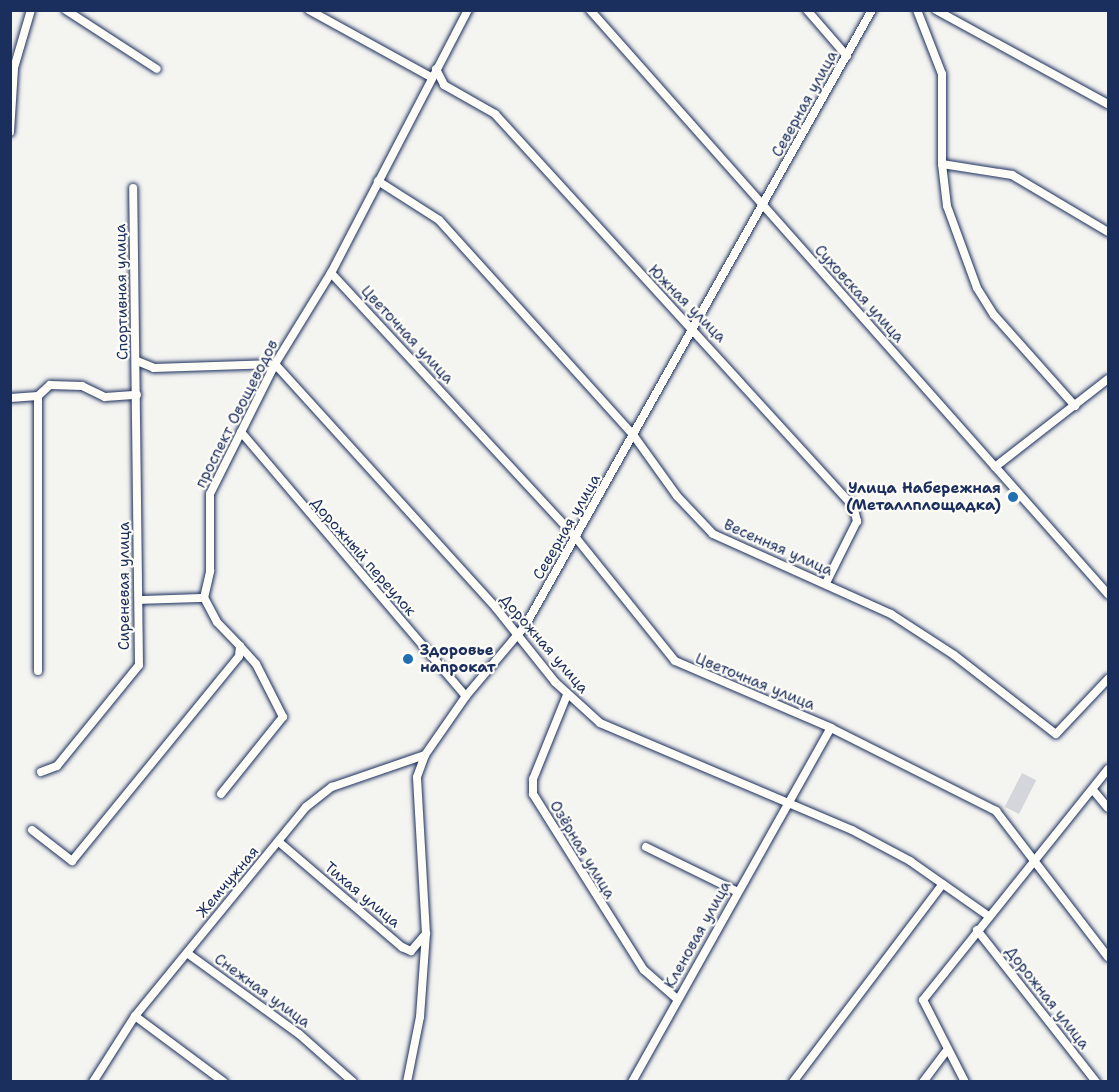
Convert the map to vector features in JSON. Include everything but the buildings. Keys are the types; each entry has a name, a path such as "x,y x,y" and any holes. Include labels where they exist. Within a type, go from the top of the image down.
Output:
{"street":[{"path":"10,132 14,68 31,10"},
{"path":"66,10 157,69"},
{"name":"Южная улица","path":"309,10 433,73 444,85 495,114 676,316 694,328 853,506 857,521 826,583"},
{"name":"проспект Овощеводов","path":"204,598 210,571 208,504 275,364 331,273 433,73 468,10"},
{"name":"Суховская улица","path":"590,10 1108,594"},
{"path":"807,10 847,56"},
{"name":"Северная улица","path":"407,1082 420,1017 426,934 417,777 425,755 466,696 516,635 577,539 872,10"},
{"path":"917,10 942,74 942,164 947,206 977,288 994,315 1075,406"},
{"path":"936,10 1108,104"},
{"path":"942,164 1012,175 1108,232"},
{"name":"Весенняя улица","path":"378,181 439,220 634,435 677,496 713,534 891,614 954,655 1056,734 1108,679"},
{"name":"Спортивная улица","path":"133,188 136,395"},
{"name":"Цветочная улица","path":"331,273 577,539 675,662 831,728 996,811 1032,862 1108,957"},
{"path":"136,361 154,368 275,364"},
{"name":"Дорожная улица","path":"275,364 567,695 600,723 862,836 943,884 987,915"},
{"path":"995,467 1108,379"},
{"path":"10,398 38,396 50,385 82,386 105,397 136,395"},
{"name":"Сиреневая улица","path":"41,772 57,766 139,665 136,395"},
{"path":"38,396 38,671"},
{"name":"Дорожный переулок","path":"241,432 466,696"},
{"path":"140,600 204,598 217,622 256,664 283,717 221,794"},
{"path":"32,830 72,861 239,656 240,646"},
{"name":"Озёрная улица","path":"567,695 533,779 533,794 644,970 677,999"},
{"name":"Кленовая улица","path":"632,1082 787,802 831,728"},
{"name":"Жемчужная","path":"93,1082 135,1016 306,807 332,787 425,755"},
{"path":"965,1082 946,1052 923,1000 987,915 1093,790 1108,769"},
{"path":"1093,790 1108,808"},
{"name":"Тихая улица","path":"279,842 402,947 411,951 426,934"},
{"path":"646,846 738,892"},
{"path":"793,1082 943,884"},
{"name":"Дорожная улица","path":"977,930 1096,1082"},
{"name":"Снежная улица","path":"187,952 319,1052 353,1082"},
{"path":"135,1016 224,1082"},
{"path":"923,1082 946,1052"}],"shaded area":[{"path":"1022,773 1036,780 1019,814 1005,807"}],"place":[{"name":"Улица Набережная (Металлплощадка)","path":"1013,497"},
{"name":"Здоровье напрокат","path":"408,659"}]}
